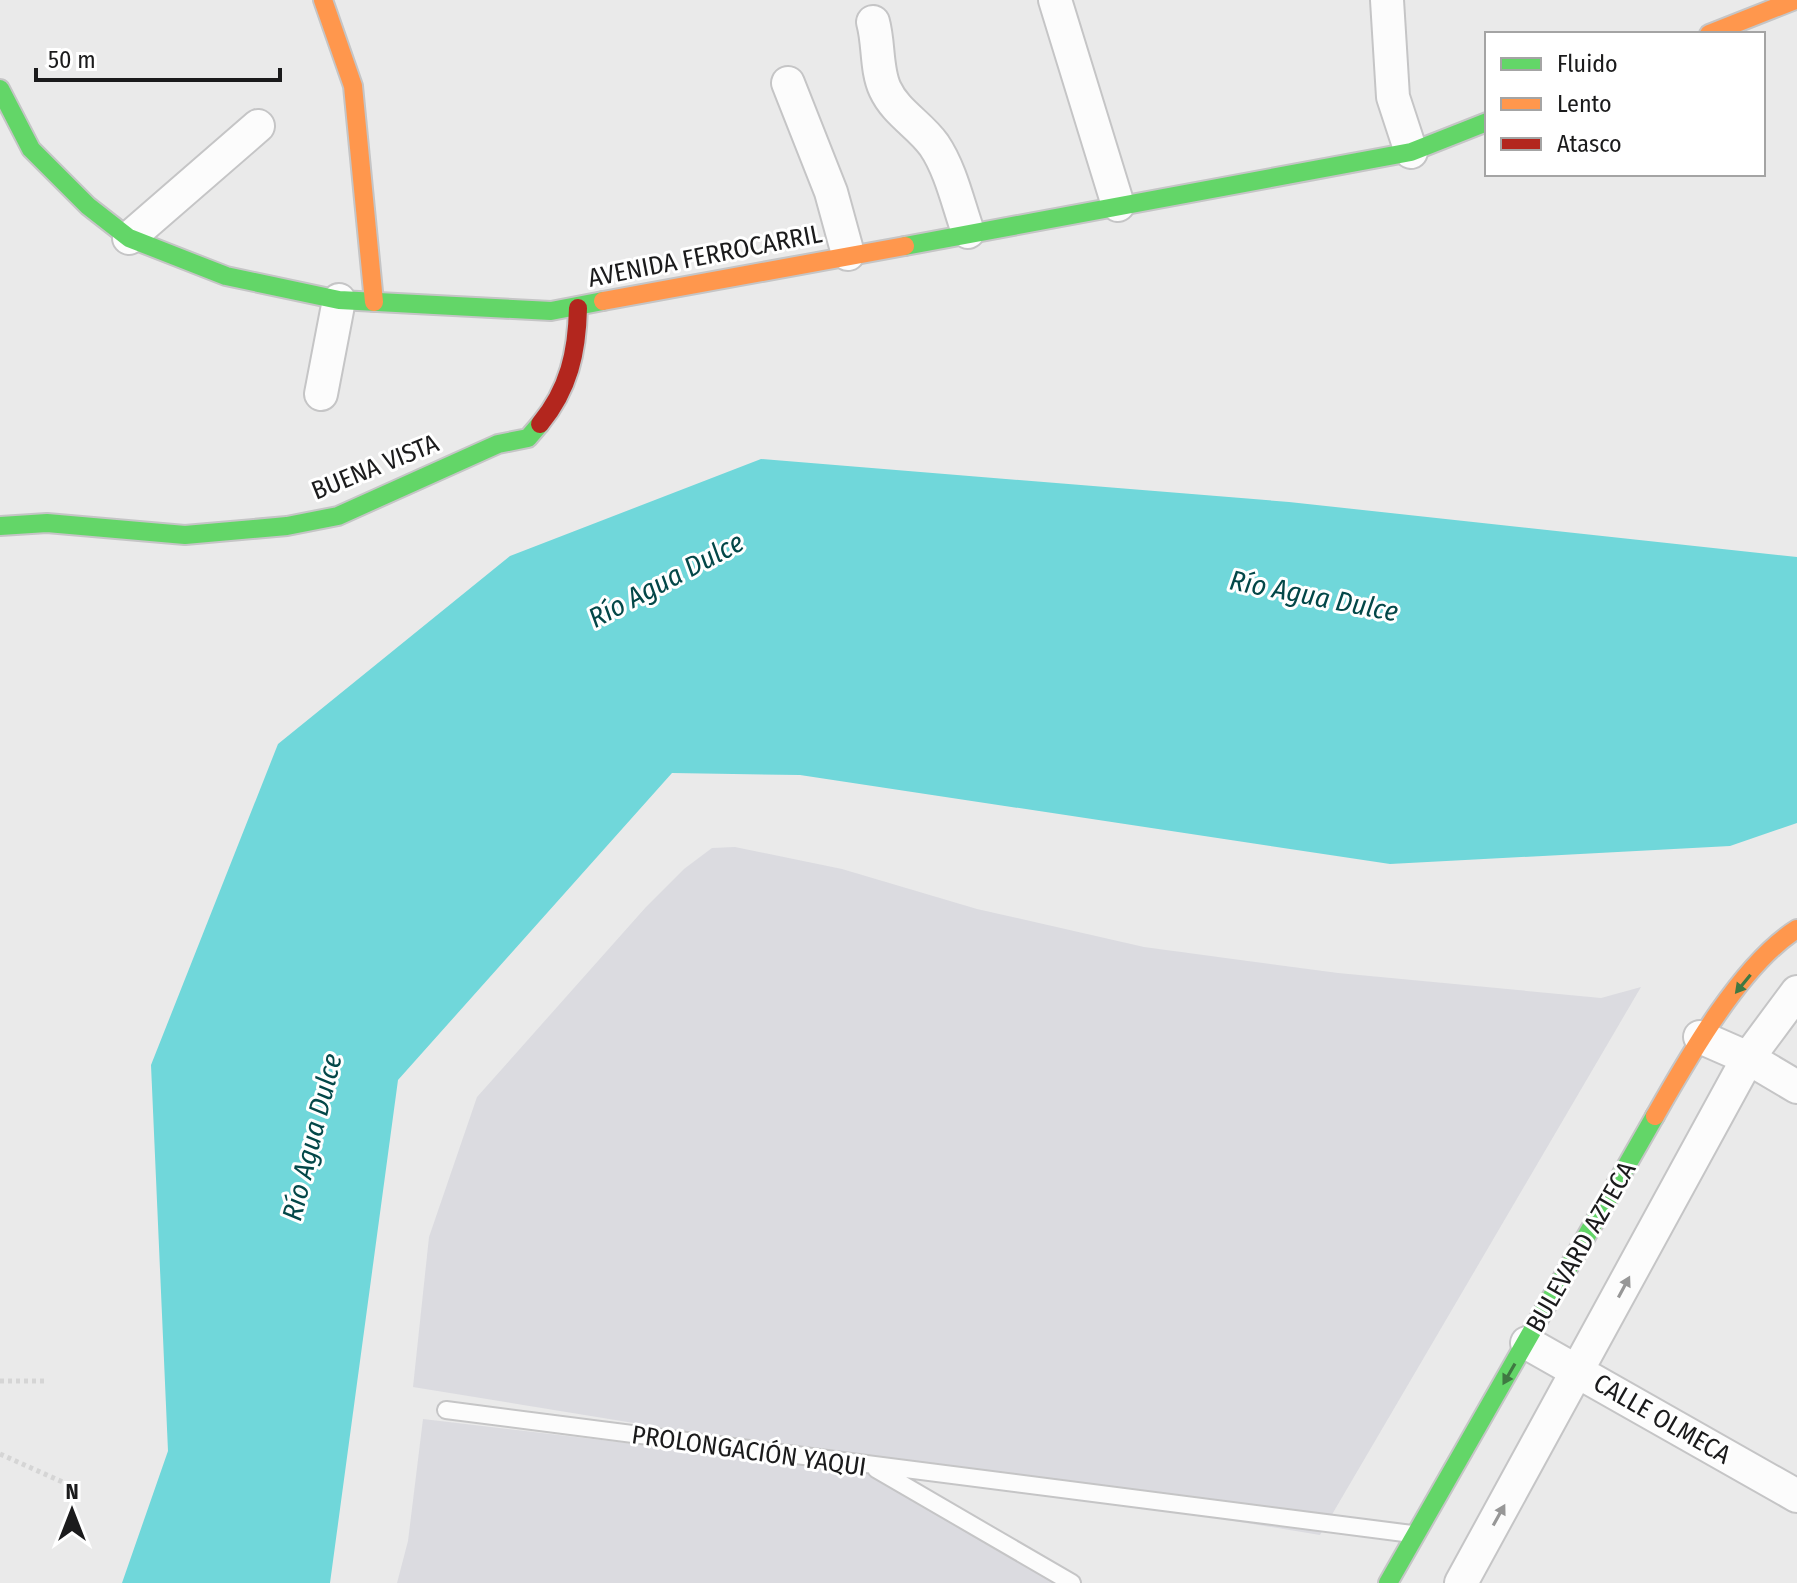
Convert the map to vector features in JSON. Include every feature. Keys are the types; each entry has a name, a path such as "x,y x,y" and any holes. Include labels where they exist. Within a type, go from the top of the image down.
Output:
{"street":[{"path":"323,0 353,86 374,302"},
{"path":"1055,0 1118,205"},
{"path":"1387,0 1393,97 1411,152"},
{"path":"1714,32 1795,0"},
{"path":"873,22 879,43 884,88 901,114 931,141 941,156 968,232"},
{"path":"788,83 831,192 848,254"},
{"name":"AVENIDA FERROCARRIL","path":"0,89 31,149 88,206 129,238 226,276 339,300 551,311 578,308 708,279 1411,152 1485,123"},
{"path":"129,238 258,126"},
{"path":"321,394 339,300"},
{"name":"BUENA VISTA","path":"0,526 47,523 185,535 287,526 338,516 498,444 528,438 554,407 570,373 577,343 578,308"},
{"name":"BULEVARD AZTECA","path":"1388,1583 1700,1037 1776,942 1797,929"},
{"name":"BULEVARD AZTECA","path":"1461,1583 1748,1058 1797,992"},
{"path":"1700,1037 1748,1058 1797,1087"},
{"name":"CALLE OLMECA","path":"1527,1343 1797,1496"}],"lane":[{"name":"PROLONGACIÓN YAQUI","path":"446,1410 867,1464 1072,1583"},
{"path":"867,1464 1416,1535"}],"path":[{"path":"0,1381 48,1381"},
{"path":"0,1454 67,1484"}],"shaded area":[{"path":"735,847 842,869 977,909 1144,947 1338,973 1601,998 1641,987 1320,1535 413,1387 429,1237 477,1097 646,907 684,869 712,848"},
{"path":"423,1419 888,1474 1072,1583 397,1583 408,1541"}],"water":[{"name":"Río Agua Dulce","path":"761,459 1289,502 1797,557 1797,823 1730,846 1390,864 800,775 672,773 398,1080 330,1583 122,1583 168,1451 151,1065 278,744 510,556"}],"traffic: fast":[{"path":"0,89 31,149 88,206 129,238 226,276 339,300 551,311 603,301"},
{"path":"905,246 1411,152 1485,123"},
{"path":"0,526 47,523 185,535 287,526 338,516 498,444 528,438 540,424"},
{"path":"1388,1583 1655,1116"}],"traffic: slow":[{"path":"323,0 353,86 374,302"},
{"path":"1714,32 1795,0"},
{"path":"603,301 905,246"},
{"path":"1655,1116 1736,988 1776,945 1797,929"}],"traffic: jam":[{"path":"540,424 558,397 570,369 578,308"}]}
